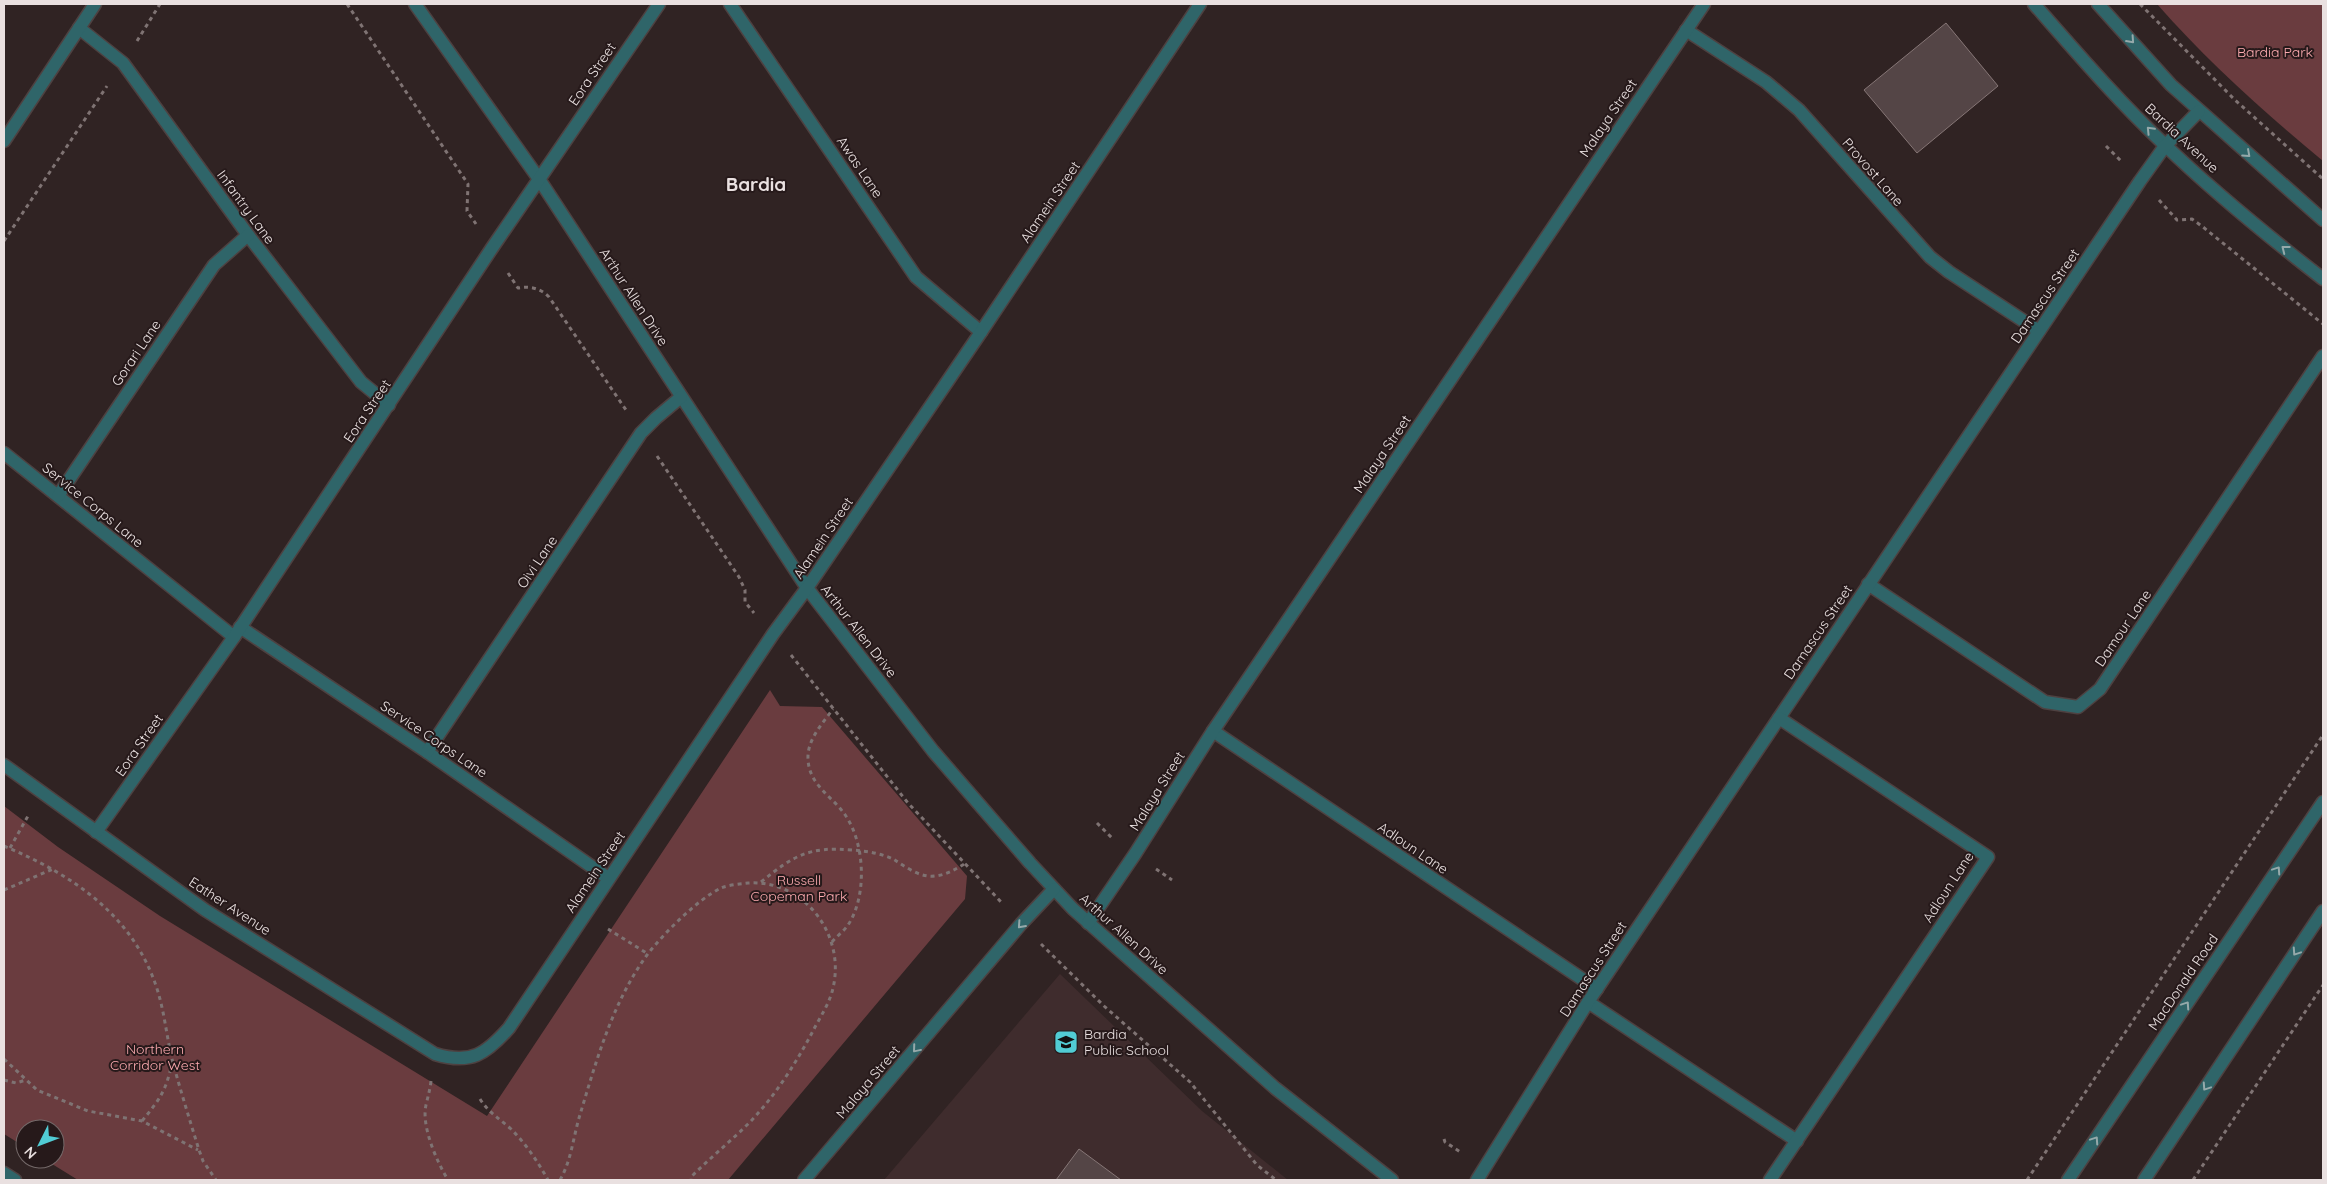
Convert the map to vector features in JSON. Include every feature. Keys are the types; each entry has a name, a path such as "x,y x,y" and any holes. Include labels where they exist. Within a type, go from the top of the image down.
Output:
{"street":[{"path":"4,141 95,4"},
{"name":"Arthur Allen Drive","path":"415,4 539,179 807,588 933,751 1054,889 1088,923 1275,1088 1392,1180"},
{"name":"Eora Street","path":"96,832 237,632 539,179 659,4"},
{"name":"Awas Lane","path":"730,4 916,276 981,332"},
{"name":"Alamein Street","path":"449,1058 468,1059 482,1054 497,1042 509,1028 773,634 807,588 981,332 1200,4"},
{"name":"Malaya Street","path":"1088,923 1135,854 1213,731 1704,4"},
{"name":"Bardia Avenue","path":"2034,4 2092,70 2165,146 2264,233 2323,279"},
{"path":"2098,4 2171,85 2323,220"},
{"name":"Infantry Lane","path":"79,28 123,62 248,235 361,382 389,404"},
{"name":"Provost Lane","path":"1686,30 1766,82 1799,110 1930,257 1949,272 2039,331"},
{"name":"Damascus Street","path":"1477,1180 1588,1002 1868,584 2165,146 2199,111"},
{"name":"Gorari Lane","path":"58,496 214,265 248,235"},
{"name":"Damour Lane","path":"1868,584 2046,702 2078,707 2100,689 2323,356"},
{"name":"Oivi Lane","path":"427,752 641,433 681,397"},
{"name":"Service Corps Lane","path":"4,453 237,632 427,752 608,878"},
{"name":"Adloun Lane","path":"1770,1180 1988,857 1779,718"},
{"name":"Adloun Lane","path":"1213,731 1597,989"},
{"name":"Eather Avenue","path":"4,765 205,910 436,1054 449,1058"},
{"name":"MacDonald Road","path":"2068,1180 2323,802"},
{"name":"Malaya Street","path":"804,1180 1021,924 1054,889"},
{"path":"2144,1180 2323,911"},
{"path":"1588,1002 1797,1141"},
{"path":"4,1173 15,1180"}],"path":[{"path":"4,241 160,4"},
{"path":"347,4 468,184 468,211"},
{"path":"2140,4 2235,100 2323,179"},
{"path":"2178,220 2192,220 2203,227 2323,324"},
{"path":"832,942 848,925 855,910 860,885 861,850 854,831 843,813 818,786 811,774 808,759 810,746 815,734 833,709"},
{"path":"2027,1180 2323,735"},
{"path":"10,848 42,793"},
{"path":"4,846 53,869 94,897 123,925 143,956 158,992 172,1061 199,1150 203,1161 216,1180"},
{"path":"762,882 780,867 810,851 829,847 876,852 924,876 935,876 950,872 966,862"},
{"path":"4,890 53,869"},
{"path":"560,1180 571,1154 576,1126 598,1054 626,990 648,954 688,911 722,888 762,882 780,886 796,894 825,924 832,942 835,967 833,988 802,1052 751,1120 691,1177 691,1180"},
{"path":"584,914 648,954"},
{"path":"2193,1180 2323,985"},
{"path":"436,1054 430,1097 426,1105 427,1121 429,1135 439,1166 448,1180"},
{"path":"4,1059 37,1090 88,1111 142,1121 199,1150"},
{"path":"142,1121 167,1086 172,1061"},
{"path":"4,1080 16,1083 26,1080"},
{"path":"480,1099 486,1109 510,1129 527,1148 548,1180"}],"shaded area":[{"name":"Bardia Public School","path":"1060,974 1202,1111 1288,1180 884,1180"}],"green space":[{"name":"Bardia Park","path":"2157,4 2323,4 2323,161 2237,86"},
{"path":"770,690 780,706 822,707 967,876 965,899 728,1180 78,1180 60,1169 65,1169 65,1119 15,1119 15,1141 4,1134 4,806 58,847 160,916 487,1116"}],"building":[{"path":"1946,23 1998,86 1917,153 1864,90"},
{"path":"1079,1149 1121,1180 1056,1180"}],"place":[{"name":"Bardia Public School","path":"1066,1042"}],"district":[{"name":"Bardia","path":"756,184"}],"park label":[{"name":"Russell Copeman Park","path":"799,888"},
{"name":"Northern Corridor West","path":"155,1058"}]}
